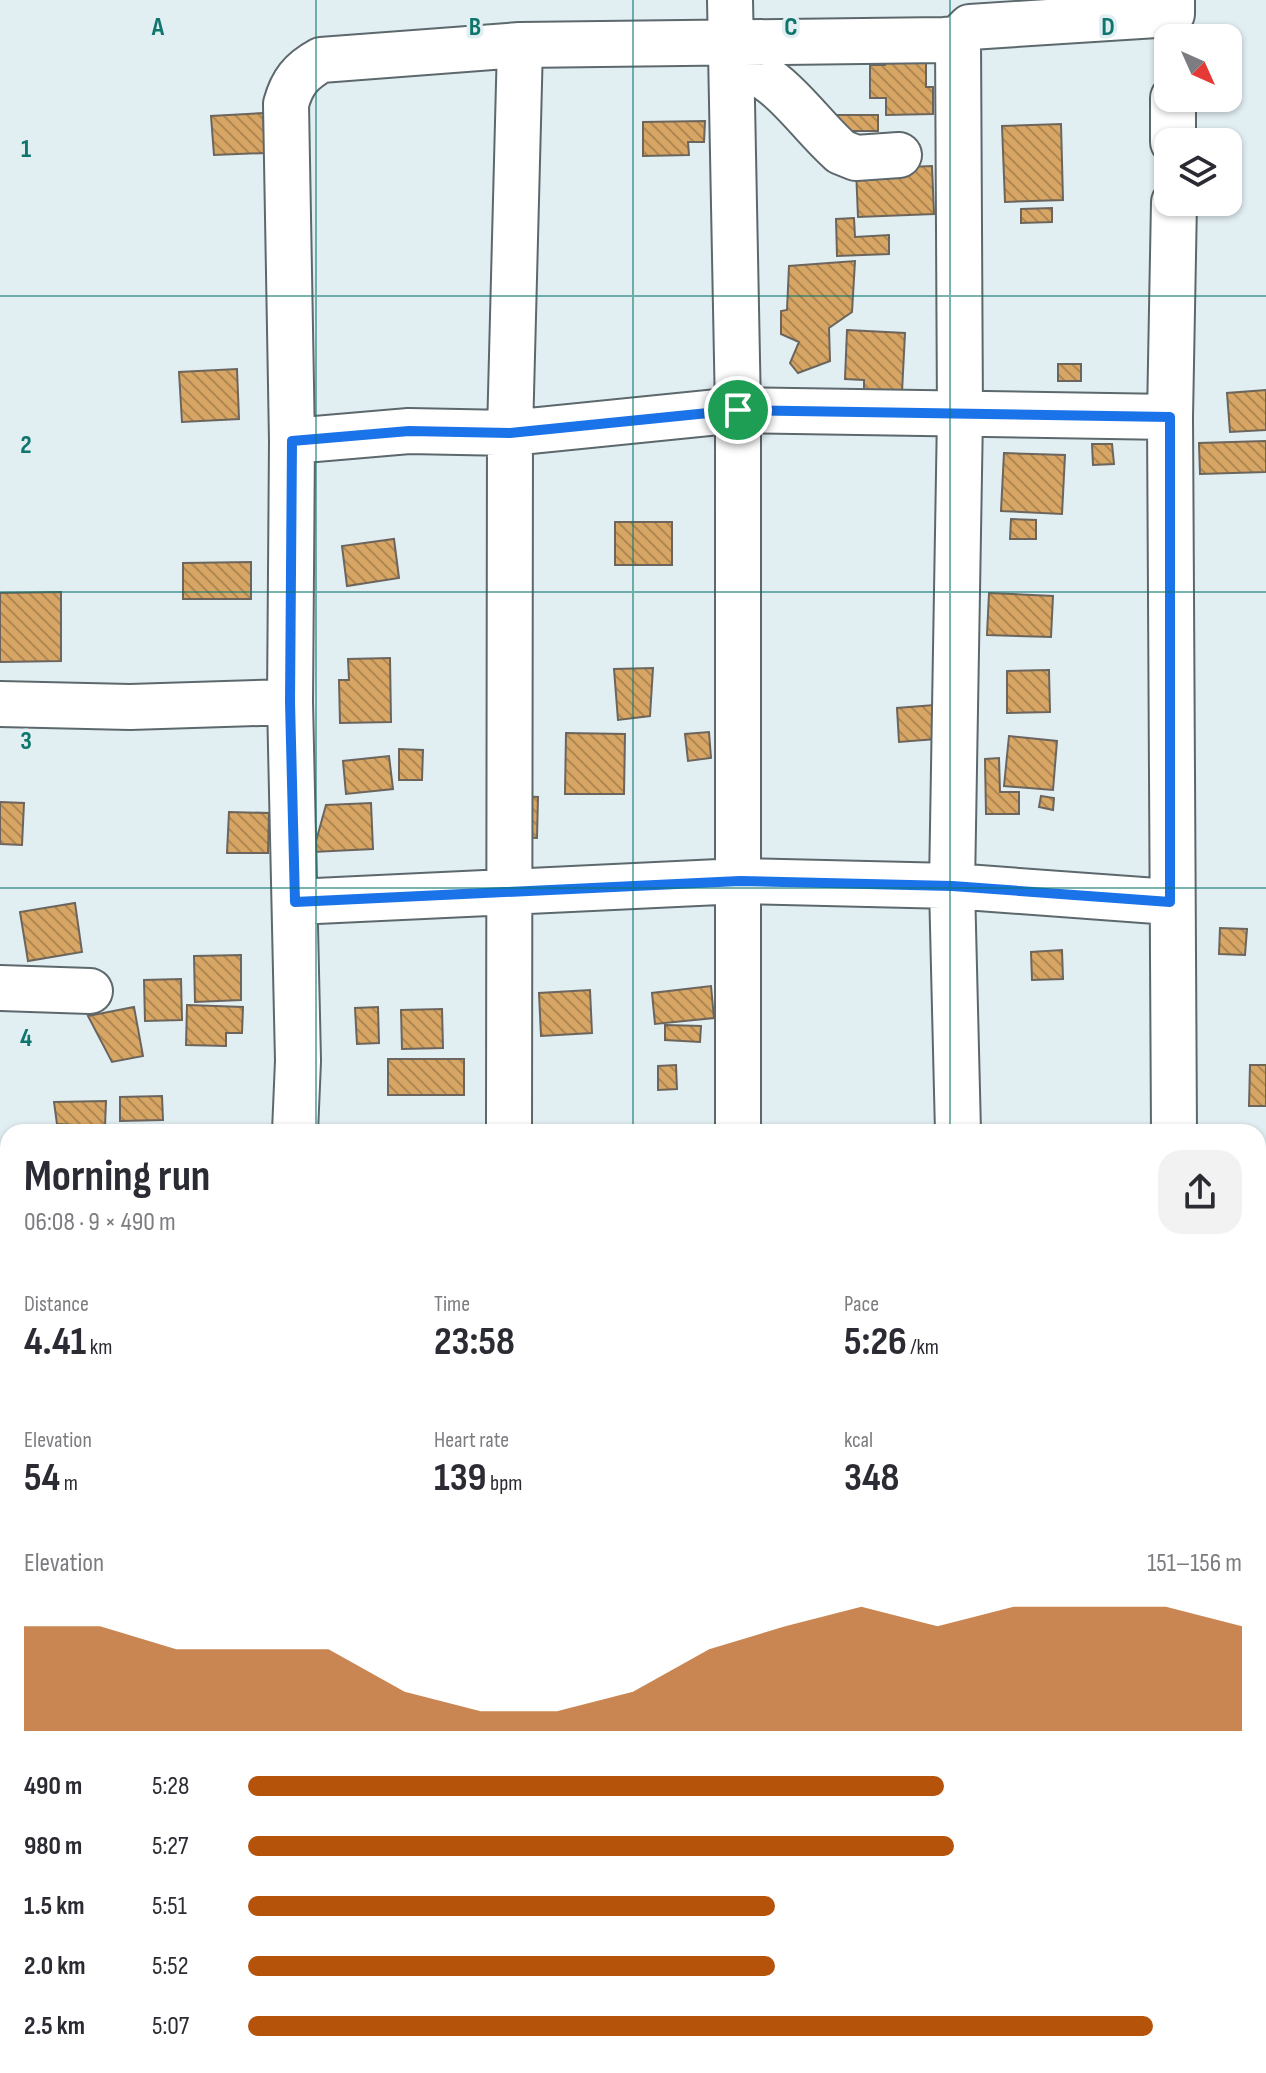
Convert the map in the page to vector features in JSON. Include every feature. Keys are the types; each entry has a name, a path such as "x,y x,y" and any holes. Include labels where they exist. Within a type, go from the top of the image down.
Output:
{"street":[{"path":"730,0 738,410 738,1124"},
{"path":"295,1124 298,1061 290,702 292,441 286,104 291,85 304,69 321,60 520,45 732,54 958,39 970,27 1172,17"},
{"path":"958,39 960,415 952,886 958,1124"},
{"path":"509,1124 510,433 520,45"},
{"path":"732,54 770,79 841,152 856,158 899,155"},
{"path":"1174,216 1170,417 1170,902 1174,1124"},
{"path":"292,441 409,431 510,433 738,410 1170,417"},
{"path":"0,704 130,707 290,702"},
{"path":"295,902 740,881 952,886 1170,902"},
{"path":"0,988 90,991"}],"building":[{"path":"885,58 926,58 926,87 933,87 933,114 886,115 886,98 870,98 870,65 885,65"},
{"path":"263,113 265,153 214,155 211,116"},
{"path":"838,115 878,115 878,131 838,131"},
{"path":"705,121 704,142 688,142 689,155 643,156 643,122"},
{"path":"1061,124 1063,200 1005,202 1002,126"},
{"path":"932,166 934,214 858,217 856,169"},
{"path":"1052,208 1052,222 1021,223 1021,209"},
{"path":"854,218 855,237 889,235 889,254 837,256 836,219"},
{"path":"855,261 852,312 829,328 830,361 798,373 790,363 799,342 781,334 781,311 787,310 789,266"},
{"path":"847,330 905,333 902,392 864,390 864,380 845,379"},
{"path":"1058,364 1081,364 1081,381 1058,381"},
{"path":"237,369 239,419 182,422 179,372"},
{"path":"1266,390 1266,430 1230,432 1227,393"},
{"path":"1266,441 1266,472 1200,474 1199,443"},
{"path":"1092,444 1112,444 1114,464 1093,465"},
{"path":"1004,453 1065,455 1062,514 1001,511"},
{"path":"1011,519 1036,520 1036,539 1010,539"},
{"path":"615,522 672,522 672,565 615,565"},
{"path":"394,539 399,578 347,586 342,546"},
{"path":"251,562 251,599 183,599 183,563"},
{"path":"61,592 61,661 0,662 0,593"},
{"path":"989,593 1053,596 1051,637 987,635"},
{"path":"390,658 391,722 340,723 339,680 349,680 348,659"},
{"path":"653,668 650,716 618,720 614,669"},
{"path":"1049,670 1050,712 1007,713 1007,671"},
{"path":"934,705 936,739 899,742 897,708"},
{"path":"709,732 711,758 688,761 685,734"},
{"path":"566,733 625,734 624,794 565,794"},
{"path":"1009,736 1057,741 1053,790 1004,786"},
{"path":"399,749 423,750 422,780 399,780"},
{"path":"389,756 393,789 346,794 343,761"},
{"path":"999,758 1000,792 1019,792 1019,814 986,814 985,759"},
{"path":"518,796 538,797 537,838 517,837"},
{"path":"1041,796 1054,798 1053,810 1039,807"},
{"path":"0,802 24,803 22,845 0,844"},
{"path":"371,803 373,849 313,852 326,805"},
{"path":"229,812 269,813 268,853 227,853"},
{"path":"75,903 82,952 28,961 20,912"},
{"path":"1220,928 1247,929 1245,955 1219,954"},
{"path":"1062,950 1063,979 1032,980 1031,952"},
{"path":"241,955 241,1000 195,1002 194,956"},
{"path":"181,979 182,1020 145,1021 144,980"},
{"path":"711,986 714,1018 655,1024 652,993"},
{"path":"590,990 592,1033 541,1036 539,993"},
{"path":"187,1005 243,1007 242,1033 226,1033 226,1046 186,1045"},
{"path":"134,1007 143,1056 112,1062 88,1016"},
{"path":"378,1007 379,1043 357,1044 355,1008"},
{"path":"442,1009 443,1048 402,1049 401,1010"},
{"path":"665,1025 701,1026 700,1042 665,1040"},
{"path":"388,1059 464,1059 464,1095 388,1095"},
{"path":"676,1065 677,1089 658,1090 658,1066"},
{"path":"1250,1065 1266,1065 1266,1106 1249,1106"},
{"path":"162,1096 163,1120 120,1121 120,1097"},
{"path":"106,1101 105,1124 57,1124 54,1102"}],"route":[{"path":"738,410 1170,417 1170,902 952,886 740,881 295,902 290,702 292,441 409,431 510,433 738,410"}]}
